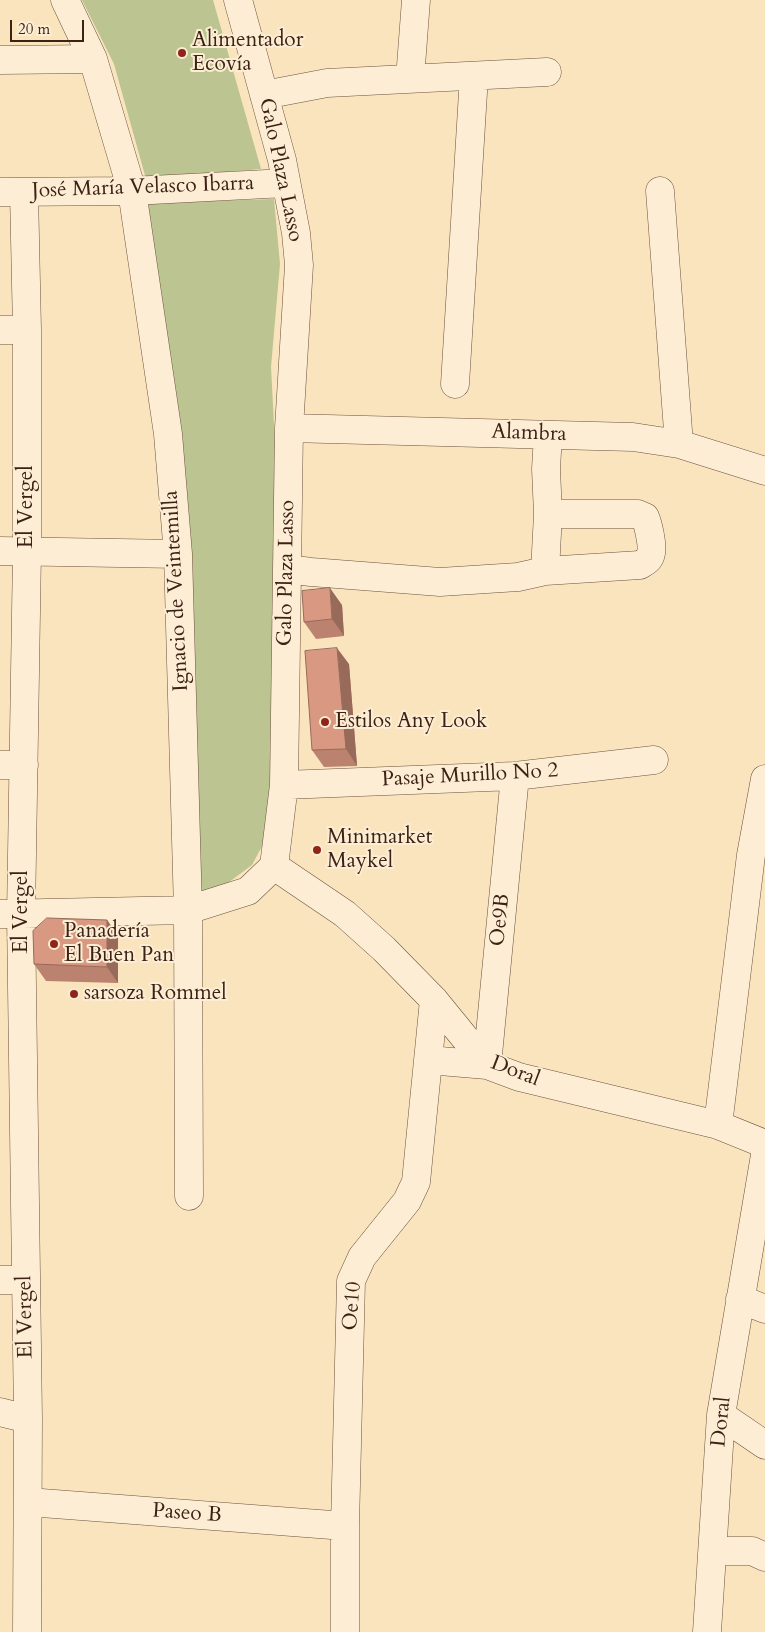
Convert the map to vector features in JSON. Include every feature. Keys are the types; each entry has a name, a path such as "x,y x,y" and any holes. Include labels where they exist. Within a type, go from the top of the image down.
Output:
{"street":[{"name":"Ignacio de Veintemilla","path":"65,0 93,59 132,190 168,434 178,554 188,910 189,1196"},
{"name":"Galo Plaza Lasso","path":"238,0 282,160 296,233 299,265 290,428 284,785 274,866"},
{"path":"410,79 416,0"},
{"path":"0,60 93,59"},
{"path":"264,95 327,83 547,72"},
{"path":"455,384 474,76"},
{"name":"José María Velasco Ibarra","path":"12,192 132,190 286,183"},
{"path":"660,191 679,444"},
{"name":"El Vergel","path":"12,192 27,330 27,552 12,765 10,914 13,1280 28,1419 27,1632"},
{"path":"0,330 27,330"},
{"name":"Alambra","path":"290,428 633,437 679,444 765,471"},
{"path":"545,570 548,514 546,469 548,435"},
{"path":"287,569 440,582 518,577 545,570 640,565 648,560 651,553 648,522 638,514 548,514"},
{"path":"0,551 178,554"},
{"name":"Pasaje Murillo No 2","path":"284,785 515,776 654,760"},
{"name":"Oe9B","path":"487,1065 515,776"},
{"path":"718,1124 758,855 765,779"},
{"path":"10,914 188,910 248,891 274,866"},
{"name":"Doral","path":"274,866 345,914 384,949 434,1000 487,1065 519,1077 718,1124 765,1144"},
{"name":"Oe10","path":"345,1632 345,1526 351,1282 362,1257 407,1201 416,1182 434,1000"},
{"path":"428,1060 487,1065"},
{"name":"Doral","path":"708,1632 721,1415 765,1155"},
{"path":"740,1299 765,1309"},
{"path":"0,1412 28,1419"},
{"path":"721,1415 765,1445"},
{"name":"Paseo B","path":"28,1502 345,1526"},
{"path":"713,1551 752,1551 765,1557"}],"green space":[{"path":"82,0 213,0 261,169 146,179 114,64"},
{"path":"274,199 280,264 271,367 276,462 272,767 268,835 252,865 221,888 191,898 146,203"}],"building":[{"path":"330,588 332,619 304,622 302,591"},
{"path":"337,648 346,749 312,750 305,651"},
{"path":"47,918 107,920 107,967 34,964 33,931"}],"place":[{"name":"Alimentador Ecovía","path":"182,53"},
{"name":"Estilos Any Look","path":"325,722"},
{"name":"Minimarket Maykel","path":"317,850"},
{"name":"Panadería El Buen Pan","path":"54,944"},
{"name":"sarsoza Rommel","path":"74,994"}]}
